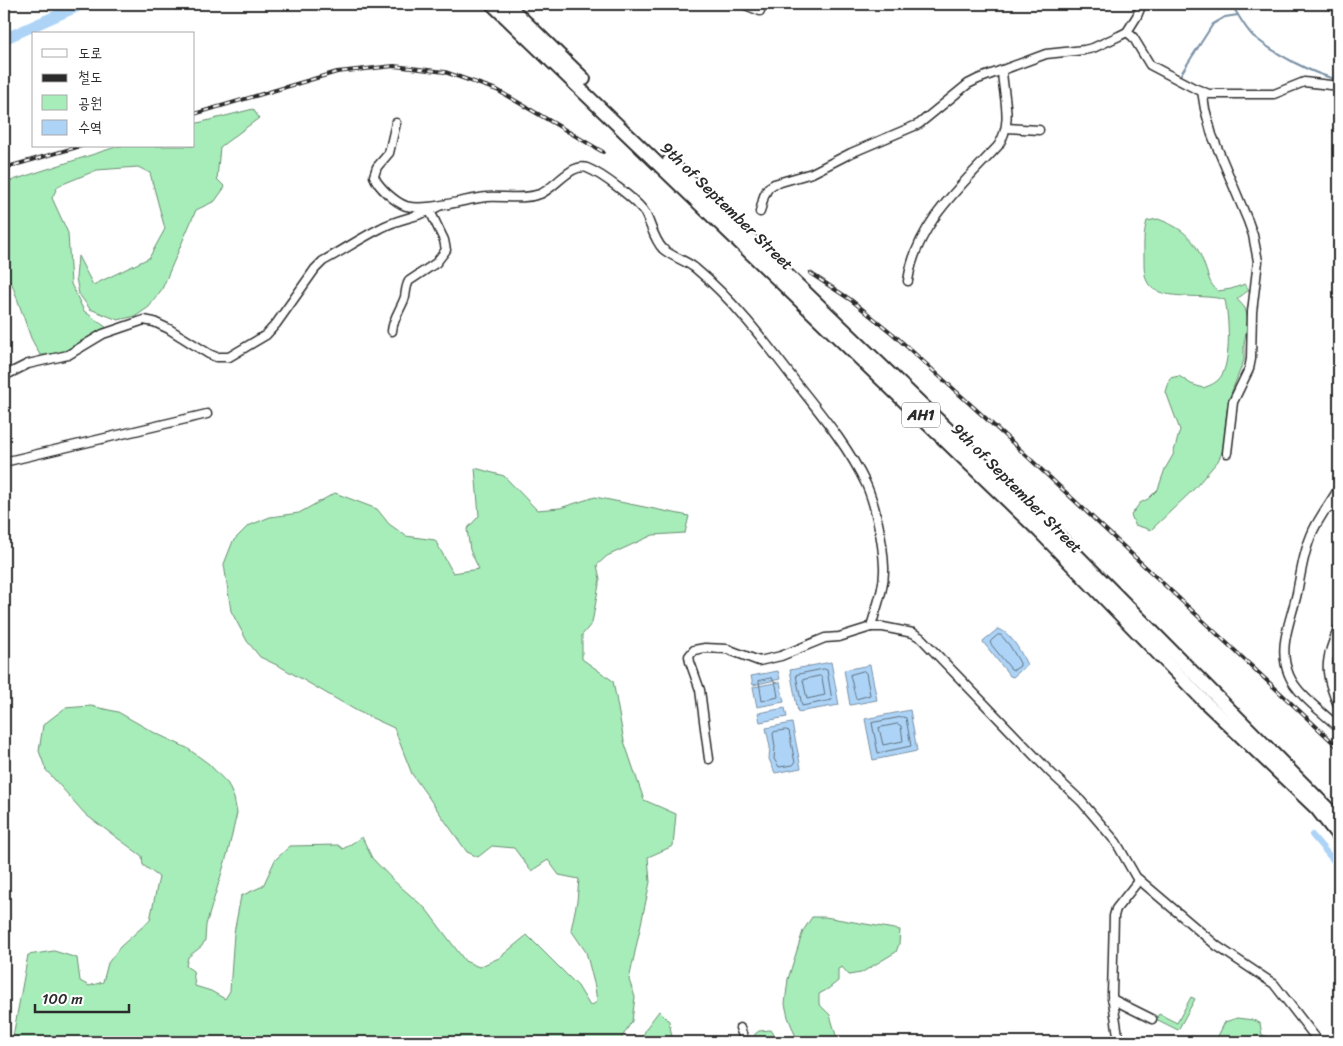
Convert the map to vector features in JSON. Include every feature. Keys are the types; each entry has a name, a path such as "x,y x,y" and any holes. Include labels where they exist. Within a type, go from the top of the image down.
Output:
{"highway":[{"name":"9th of September Street","path":"492,4 1040,532 1204,702 1317,809 1339,837"},
{"name":"9th of September Street","path":"507,4 1042,520 1339,820"}],"street":[{"path":"743,4 760,10"},
{"path":"760,212 768,188 774,184 812,173 851,153 919,124 968,84 1046,54 1093,48 1126,32 1137,16 1142,4"},
{"path":"1126,32 1133,37 1150,65 1209,94 1274,94 1304,82 1339,86"},
{"path":"908,280 914,257 929,224 1004,137 1007,108 1002,70"},
{"path":"1202,91 1204,109 1212,135 1248,221 1258,261 1252,312 1251,359 1249,369 1234,402 1227,454"},
{"path":"396,123 389,153 375,172 377,182 382,188 407,206 426,206 484,198 530,197 549,190 567,173 581,167 586,167 600,175 640,206 664,250 694,267 747,319 815,407 852,459 866,485 881,537 884,568 871,627"},
{"path":"1006,128 1040,130"},
{"path":"4,376 28,364 68,355 103,334 144,320 154,322 169,329 209,354 222,358 229,357 266,335 315,269 323,262 381,228 399,220 430,211 442,204"},
{"path":"392,331 393,323 405,296 406,285 414,276 436,263 446,250 444,240 430,211"},
{"path":"4,462 208,414"},
{"path":"1339,488 1314,529 1301,569 1296,595 1285,632 1285,663 1289,676 1295,686 1339,728"},
{"path":"1326,510 1339,504"},
{"path":"709,759 700,690 690,662 690,652 705,648 727,649 758,661 767,660 825,638 839,637 871,627 912,633 921,638 1050,772 1081,801 1116,842 1139,880 1217,946 1274,984 1319,1042"},
{"path":"1339,627 1327,668 1328,680 1339,707"},
{"path":"1330,653 1339,656"},
{"path":"1119,1042 1112,999 1114,916 1116,909 1139,880"},
{"path":"1112,999 1152,1019"},
{"path":"740,1028 745,1042"}],"green space":[{"path":"253,109 259,118 220,147 217,179 225,187 215,201 196,210 162,289 149,307 136,316 118,320 90,309 79,294 76,278 78,256 93,285 149,258 165,229 150,173 138,167 97,170 58,186 52,198 68,233 71,284 84,311 107,328 62,354 40,355 31,338 12,284 4,276 4,183 113,148 195,148 195,124"},
{"path":"1158,219 1182,231 1193,243 1202,258 1211,283 1218,291 1245,284 1249,290 1237,299 1245,308 1248,319 1244,344 1244,360 1232,391 1227,411 1223,450 1218,461 1193,490 1151,530 1135,525 1131,515 1140,503 1148,499 1158,489 1165,469 1173,455 1180,430 1166,392 1170,378 1179,376 1191,384 1203,388 1211,385 1222,375 1228,349 1225,300 1165,294 1156,291 1148,283 1145,277 1144,266 1145,230 1147,221"},
{"path":"475,468 504,476 537,510 560,508 595,497 689,516 685,533 653,535 607,556 597,565 600,579 592,623 582,635 582,659 613,681 624,741 644,800 676,814 673,846 648,857 650,882 629,980 635,997 632,1021 619,1042 12,1042 28,955 54,951 77,958 80,981 89,986 103,982 108,963 120,947 150,920 159,877 143,865 142,856 86,815 46,770 39,751 43,725 65,708 91,706 118,712 153,732 187,748 209,764 228,784 234,798 237,813 228,852 206,925 205,940 202,946 188,957 186,966 193,971 195,986 211,991 225,999 230,991 234,933 241,896 263,886 275,860 290,846 338,845 343,849 362,837 372,858 394,881 426,909 465,961 479,967 499,958 527,935 578,986 590,1006 597,1002 586,952 571,930 579,879 559,875 548,860 531,871 514,848 492,846 478,857 467,852 412,774 394,728 357,711 260,657 247,641 231,611 224,564 233,541 248,526 270,517 299,513 335,493 377,509 389,524 406,536 435,540 453,573 479,569 470,550 467,529 479,516"},
{"path":"812,917 825,917 900,930 899,944 896,952 861,973 849,975 842,967 838,969 838,981 819,994 819,1004 830,1015 838,1042 798,1042 785,1004 788,979 803,931"},
{"path":"1191,997 1195,999 1178,1030 1156,1019 1159,1014 1177,1023"},
{"path":"659,1011 669,1021 672,1037 709,1039 712,1042 640,1042 647,1027"},
{"path":"1237,1018 1260,1023 1262,1035 1286,1042 1215,1042 1225,1022"},
{"path":"771,1030 775,1036 773,1042 754,1042 755,1034 759,1031"}],"water":[{"path":"998,629 1012,639 1027,665 1013,677 1010,676 983,642"},
{"path":"831,662 839,705 798,712 790,670"},
{"path":"870,665 877,700 850,705 844,670"},
{"path":"778,671 780,679 753,685 751,676"},
{"path":"780,682 784,702 757,707 753,687"},
{"path":"785,708 787,717 760,722 758,713"},
{"path":"910,710 917,751 873,760 865,719"},
{"path":"792,723 801,768 775,773 769,759 770,747 766,728"}],"waterway":[{"path":"4,39 83,4"},
{"path":"1231,4 1244,25 1262,43 1306,68 1339,80"},
{"path":"1179,77 1213,24 1225,17 1238,15"},
{"path":"1312,835 1339,867"}],"railway":[{"path":"195,114 337,72 394,66 445,72 497,90 603,152"},
{"path":"4,168 74,148"},
{"path":"810,273 851,300 893,334 1014,444 1339,748"}]}
